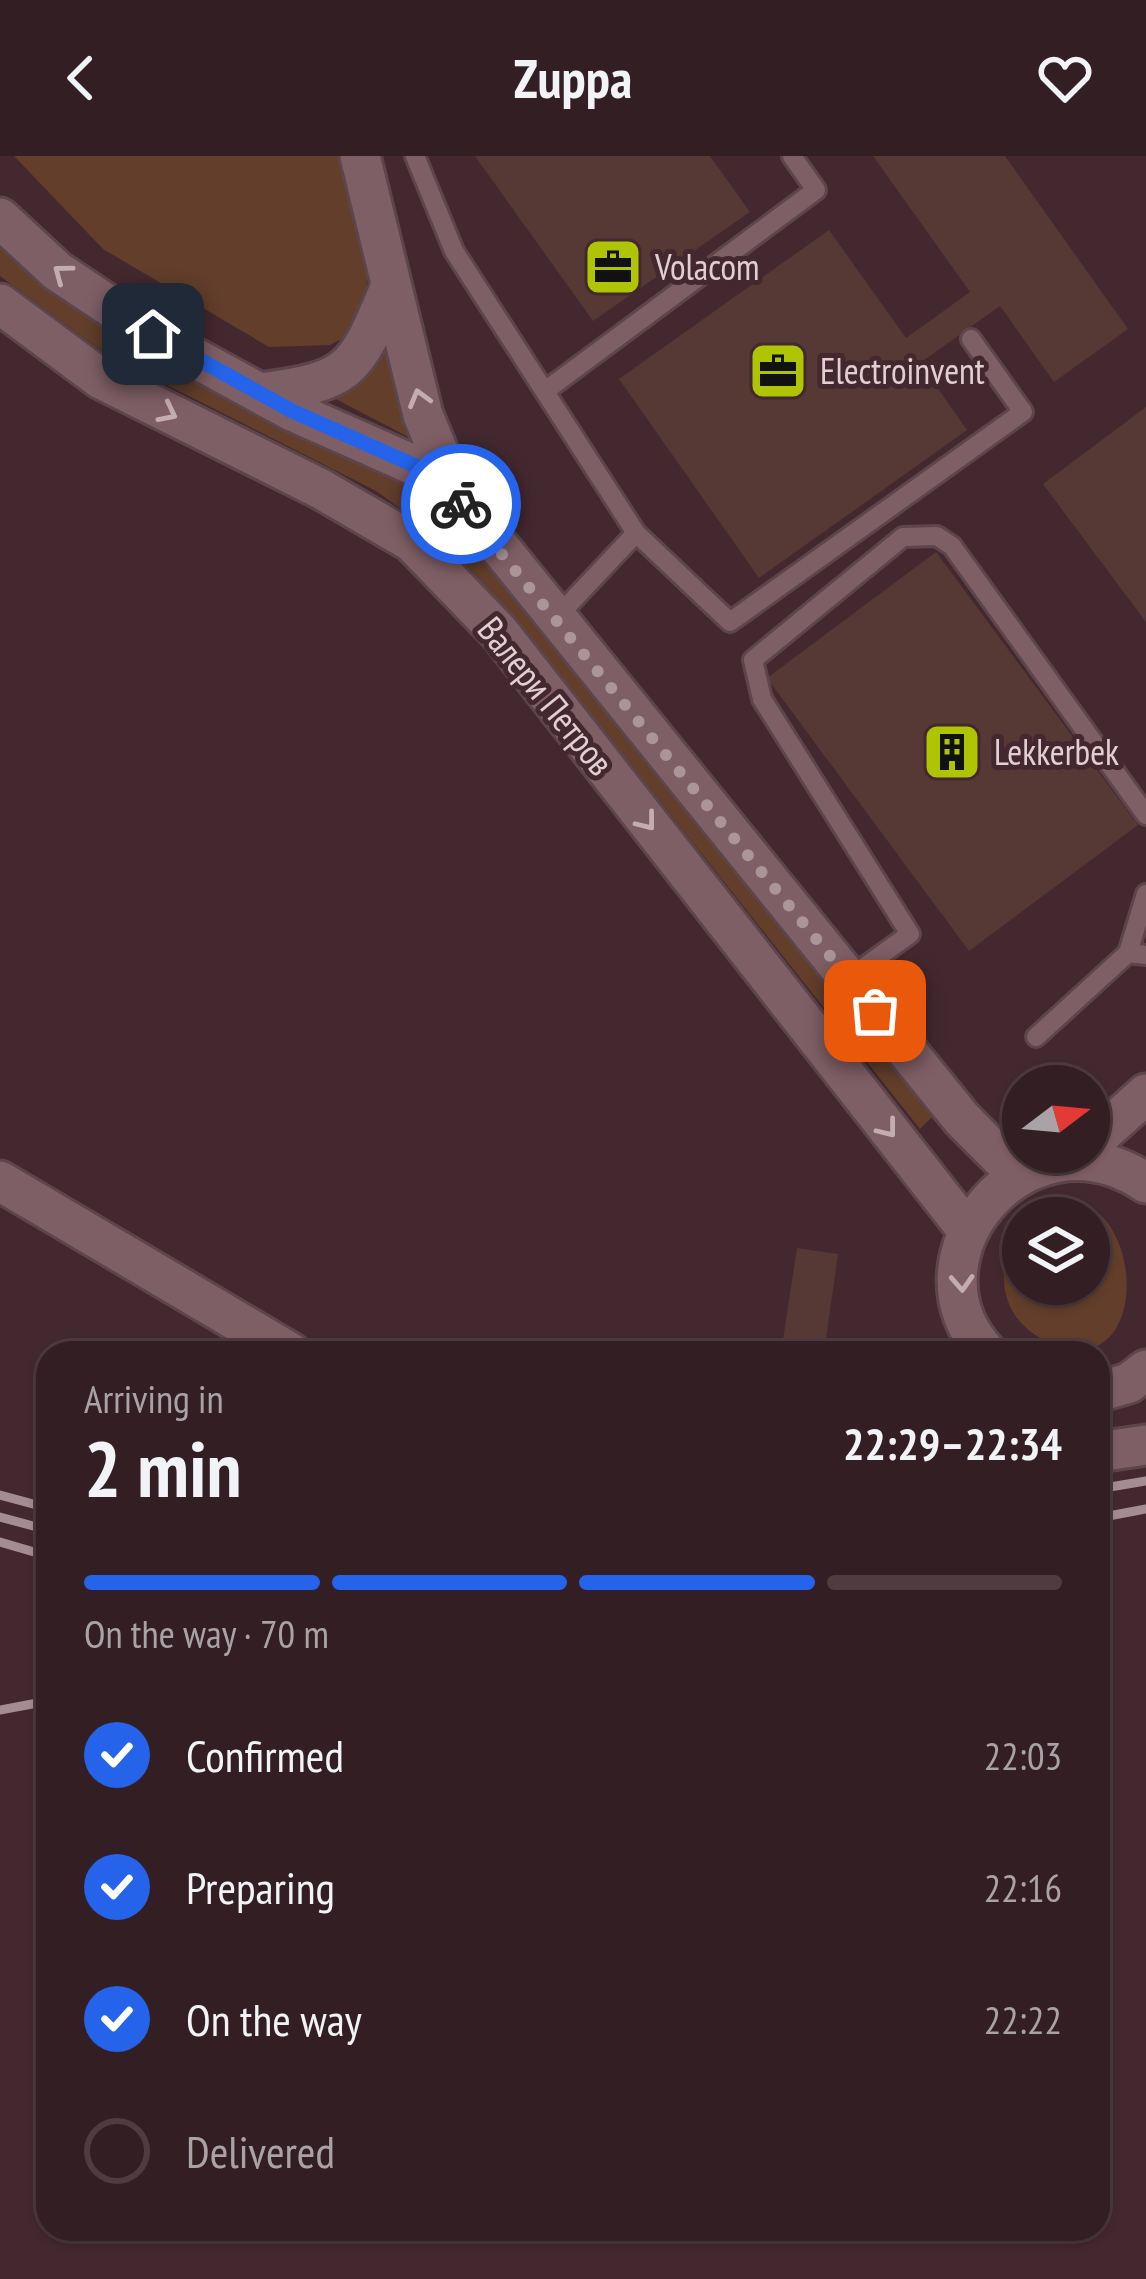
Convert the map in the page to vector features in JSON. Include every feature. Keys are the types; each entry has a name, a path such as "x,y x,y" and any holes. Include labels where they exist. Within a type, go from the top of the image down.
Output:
{"street":[{"path":"360,156 423,415 459,503"},
{"name":"Валери Петров","path":"0,218 57,272 153,334 260,393 418,467 459,503 557,617 962,1119 1018,1174"},
{"path":"260,393 315,386 345,372 389,290"},
{"name":"Валери Петров","path":"0,304 101,379 321,489 412,542 499,632 968,1231"},
{"path":"1110,1126 1146,1094"},
{"path":"1110,1166 1146,1183"},
{"path":"976,1341 964,1311 958,1270 968,1231 988,1198 1021,1173"},
{"path":"0,1181 270,1341"},
{"path":"1110,1389 1129,1383 1146,1370"},
{"path":"1110,1450 1146,1445"}],"lane":[{"path":"415,156 454,251 635,532 730,622 1023,412 971,339"},
{"path":"545,391 816,190 792,156"},
{"path":"557,617 635,532"},
{"path":"849,978 910,934 761,699 754,660 902,537 937,536 952,546 1146,815"},
{"path":"1036,1036 1137,954 1146,894"}],"shaded area":[{"path":"14,156 343,156 368,266 363,328 330,345 269,347 103,249"},
{"path":"0,247 115,335 388,474 453,521 772,909 932,1117 920,1129 517,621 440,537 376,491 104,353 0,276"},
{"path":"387,333 418,442 326,394"},
{"path":"1110,1228 1125,1265 1126,1293 1120,1320 1107,1339 1047,1341 1010,1305 1110,1305"}],"building":[{"name":"Volacom","path":"475,156 710,156 750,212 593,321"},
{"name":"Electroinvent","path":"873,156 1005,156 1128,329 1054,382 1000,306 920,363 967,430 759,578 619,379 829,230 906,338 970,292"},
{"path":"1146,407 1146,622 1043,484"},
{"name":"Lekkerbek","path":"936,552 1138,825 969,951 767,678"},
{"path":"797,1248 838,1254 826,1341 783,1341"}],"railway":[{"path":"1110,1487 1146,1481"},
{"path":"0,1495 36,1505"},
{"path":"1110,1516 1146,1509"},
{"path":"0,1517 36,1527"},
{"path":"0,1542 36,1552"},
{"path":"0,1710 36,1703"}],"way so far":[{"path":"461,504 645,723 875,1011"}],"place":[{"name":"Volacom","path":"613,267"},
{"name":"Electroinvent","path":"778,371"},
{"name":"Lekkerbek","path":"952,752"}],"route":[{"path":"153,334 292,411 418,467 461,504"}]}
